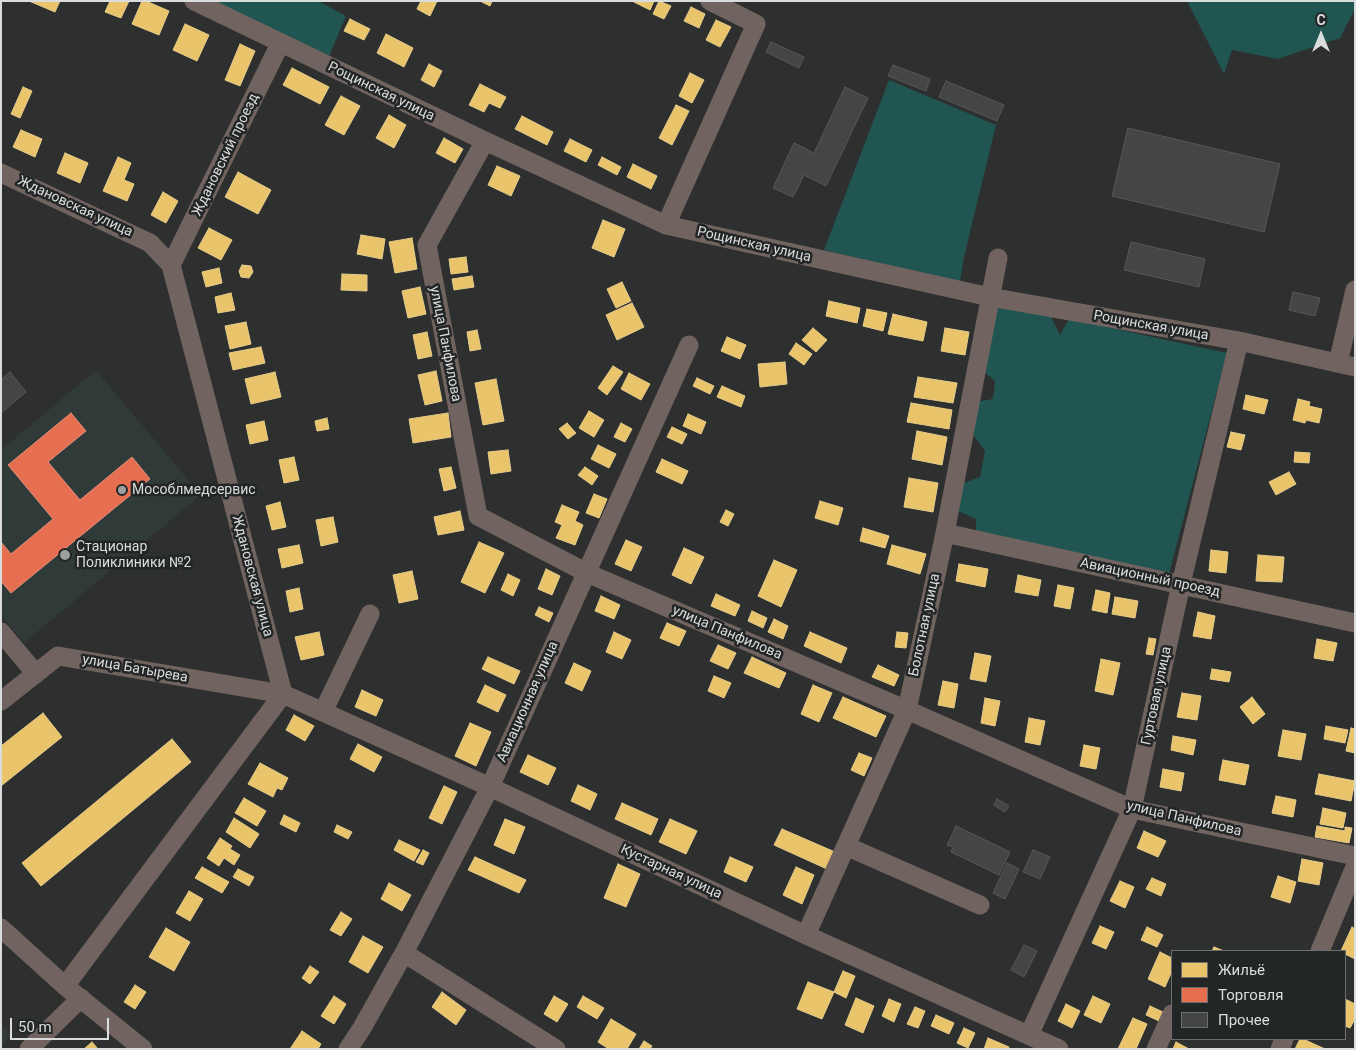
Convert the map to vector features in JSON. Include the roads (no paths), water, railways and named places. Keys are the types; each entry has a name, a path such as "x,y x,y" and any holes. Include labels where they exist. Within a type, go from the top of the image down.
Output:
{"street":[{"name":"Рощинская улица","path":"194,1 484,142 666,225 990,297 1239,341 1346,365"},
{"path":"666,225 756,24 710,1"},
{"name":"Ждановский проезд","path":"172,265 280,44"},
{"name":"улица Панфилова","path":"484,142 426,245 478,516 587,573 1132,809 1355,856"},
{"name":"Ждановская улица","path":"1,173 150,243 172,265 283,694"},
{"name":"Болотная улица","path":"806,935 907,710 945,533 998,258"},
{"path":"1346,365 1355,290"},
{"name":"Гуртовая улица","path":"1029,1035 1132,809 1181,584 1239,341"},
{"name":"Авиационная улица","path":"348,1049 362,1028 404,953 490,787 689,345"},
{"name":"Авиационный проезд","path":"945,533 1355,623"},
{"path":"323,712 370,614"},
{"path":"1,632 36,674"},
{"name":"улица Батырева","path":"1,701 58,656 283,694"},
{"path":"65,986 283,694"},
{"name":"Кустарная улица","path":"283,694 490,787 806,935 1059,1049"},
{"path":"846,846 980,905"},
{"path":"1320,950 1355,867"},
{"path":"1,928 65,986 143,1049"},
{"path":"404,953 556,1049"},
{"path":"29,1049 81,998"},
{"path":"1156,1049 1171,1016"}],"place":[{"name":"Мособлмедсервис","path":"122,490"},
{"name":"Стационар Поликлиники №2","path":"65,555"}]}
